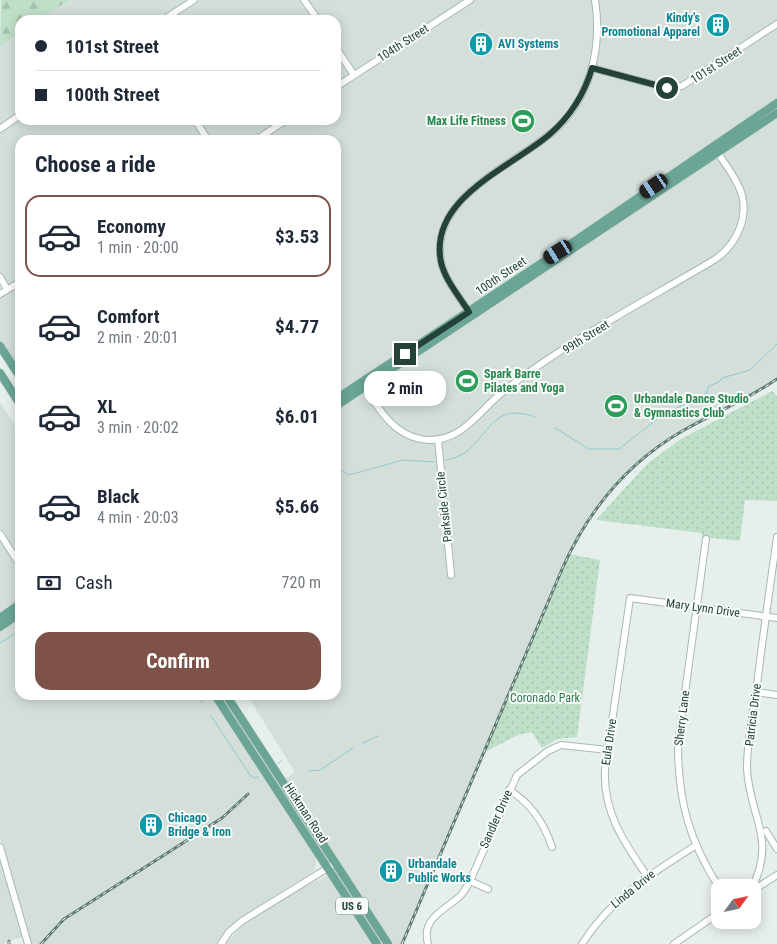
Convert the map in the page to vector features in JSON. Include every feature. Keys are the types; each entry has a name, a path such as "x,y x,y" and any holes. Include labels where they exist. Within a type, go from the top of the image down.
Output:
{"main road":[{"name":"100th Street","path":"341,402 363,385 715,149 777,103"},
{"name":"100th Street","path":"715,149 777,113"},
{"path":"0,346 15,369"},
{"path":"0,373 15,396"},
{"name":"100th Street","path":"341,396 363,385"},
{"path":"0,618 15,608"},
{"path":"0,628 15,617"},
{"name":"Hickman Road","path":"218,700 388,944"},
{"name":"Hickman Road","path":"229,700 332,866 377,944"}],"street":[{"path":"171,15 194,0"},
{"path":"304,0 314,15"},
{"name":"104th Street","path":"341,84 470,0"},
{"path":"471,314 446,276 441,261 441,237 447,222 475,186 540,142 562,123 578,100 592,68 598,28 595,0"},
{"name":"101st Street","path":"592,68 667,88 674,88 690,83 777,24"},
{"path":"341,56 354,75"},
{"path":"0,129 15,118"},
{"path":"264,135 278,125"},
{"name":"99th Street","path":"363,385 385,417 399,430 420,439 438,439 460,432 473,422 494,399 515,383 590,334 728,250 741,227 744,206 738,185 715,149"},
{"path":"0,277 8,289"},
{"path":"0,294 15,285"},
{"name":"Parkside Circle","path":"438,439 451,575"},
{"path":"0,534 15,557"},
{"name":"Patricia Drive","path":"757,879 764,864 766,846 764,827 751,795 748,768 756,692 777,537"},
{"name":"Sherry Lane","path":"706,539 678,754 681,798 695,846 714,879"},
{"name":"Mary Lynn Drive","path":"630,598 777,618"},
{"name":"Eula Drive","path":"630,598 605,781 610,814 619,835 647,876"},
{"path":"756,692 777,694"},
{"name":"Sandler Drive","path":"428,944 427,930 430,921 441,908 457,898 470,881 509,790 517,776 554,747 569,745 608,750"},
{"path":"509,790 530,806 548,833 552,847"},
{"path":"764,827 777,849"},
{"name":"Linda Drive","path":"582,944 608,909 647,876 695,846"},
{"path":"0,847 28,944"},
{"path":"221,944 229,932 242,921 332,866"},
{"path":"761,885 777,875"},
{"path":"470,881 488,889"},
{"path":"674,944 711,918"}],"shaded area":[{"path":"69,0 777,0 777,103 341,396 341,135 15,135 15,369 0,346 0,294 7,289 0,277 0,46 15,36 15,125 341,125 341,15 46,15"},
{"path":"777,113 777,379 754,394 684,430 652,451 614,485 587,520 563,567 402,944 388,944 282,781 295,772 250,700 341,700 341,403"},
{"path":"0,402 15,425 15,551 0,528"},
{"path":"0,540 15,566 15,604 0,615"},
{"path":"15,620 15,700 213,700 283,802 316,859 315,870 237,921 226,931 218,944 31,944 0,838 0,631"},
{"path":"0,858 23,937 5,942 5,944 0,944"},
{"path":"326,876 331,878 375,944 225,944 244,924 285,897"}],"green space":[{"path":"1,0 69,0 46,15 15,15 15,36 0,46"},
{"path":"772,391 777,396 777,501 745,500 740,541 702,537 702,533 596,520 646,465 679,440"},
{"name":"Coronado Park","path":"569,554 600,560 577,737 557,739 542,748 532,732 518,735 483,753"}],"waterway":[{"path":"555,428 589,449 619,449 661,416 707,393 708,387 722,378 750,370 777,344"},
{"path":"446,460 460,455 471,448 496,420 505,415 518,413 535,417"},
{"path":"341,470 349,475 403,460 434,462"},
{"path":"0,643 15,633"},
{"path":"211,716 250,775 254,778 258,777"},
{"path":"363,743 378,736"},
{"path":"309,771 320,770 353,748"},
{"path":"278,764 282,760"}],"railway":[{"path":"402,944 563,567 585,526 612,489 645,457 684,430 777,379"},
{"path":"41,944 64,919 222,818 248,794"}],"place":[{"name":"Kindy's Promotional Apparel","path":"718,25"},
{"name":"AVI Systems","path":"481,44"},
{"name":"Max Life Fitness","path":"523,121"},
{"name":"Spark Barre Pilates and Yoga","path":"467,381"},
{"name":"Urbandale Dance Studio & Gymnastics Club","path":"616,406"},
{"name":"Chicago Bridge & Iron","path":"151,825"},
{"name":"Urbandale Public Works","path":"391,871"}],"route":[{"path":"405,354 469,312 446,276 440,253 441,237 447,222 468,193 482,181 551,134 562,123 578,100 592,68 667,88"}]}
